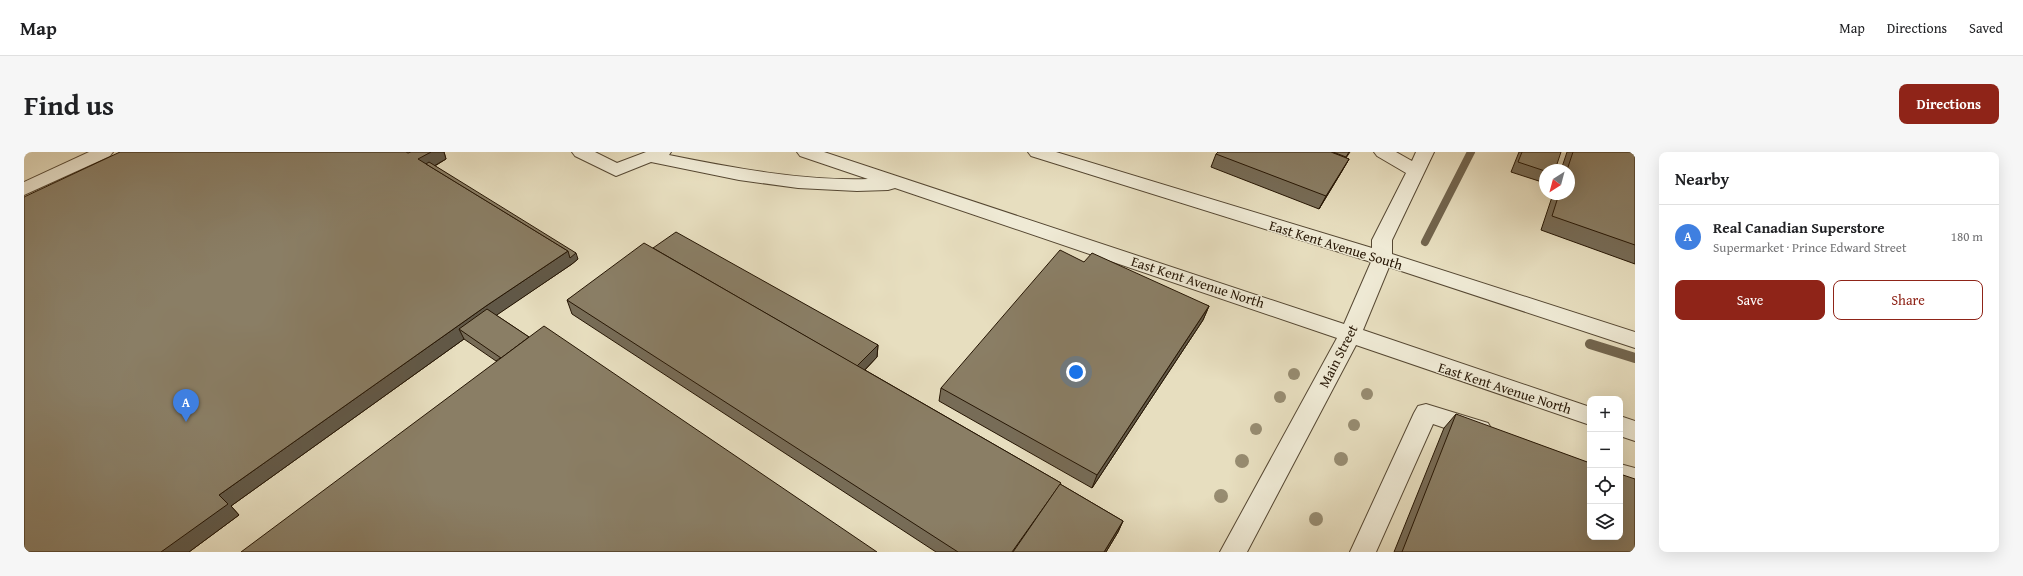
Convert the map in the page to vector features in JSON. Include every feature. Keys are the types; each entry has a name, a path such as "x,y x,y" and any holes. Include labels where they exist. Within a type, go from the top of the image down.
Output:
{"street":[{"path":"24,189 104,152"},
{"path":"581,152 616,170 657,154 790,182 827,185 901,184"},
{"name":"East Kent Avenue North","path":"806,152 1294,314 1587,415"},
{"name":"East Kent Avenue South","path":"1037,152 1382,258 1635,340"},
{"path":"1383,152 1415,171"},
{"name":"Main Street","path":"1233,552 1350,334 1368,296 1382,258 1382,240 1415,171 1426,152"},
{"path":"1363,552 1426,413 1500,436"},
{"path":"1623,427 1635,431"},
{"path":"1623,475 1635,479"}],"building":[{"path":"120,152 431,152 418,159 568,251 486,306 219,495 228,504 161,552 24,552 24,197"},
{"path":"1218,152 1331,152 1349,159 1326,196 1216,154"},
{"path":"1333,152 1349,152 1346,157"},
{"path":"1522,152 1561,152 1557,164 1539,164 1539,169 1518,162"},
{"path":"1573,152 1635,152 1635,245 1552,216 1557,200 1575,200 1575,164 1569,164"},
{"path":"429,162 576,253 570,258 568,251 426,164"},
{"path":"676,232 878,345 857,366 653,248"},
{"path":"644,243 1061,483 1012,552 958,552 567,300"},
{"path":"1060,250 1084,262 1092,253 1209,306 1097,475 941,388"},
{"path":"487,309 529,337 501,358 459,329"},
{"path":"544,326 877,552 241,552"},
{"path":"1456,414 1587,462 1587,540 1623,540 1623,475 1635,479 1634,552 1402,552"},
{"path":"1060,484 1123,521 1104,552 1013,552"}],"waterway":[{"path":"1425,242 1471,152"},
{"path":"1590,344 1635,358"}],"place":[{"name":"Real Canadian Superstore","path":"186,422"}]}
